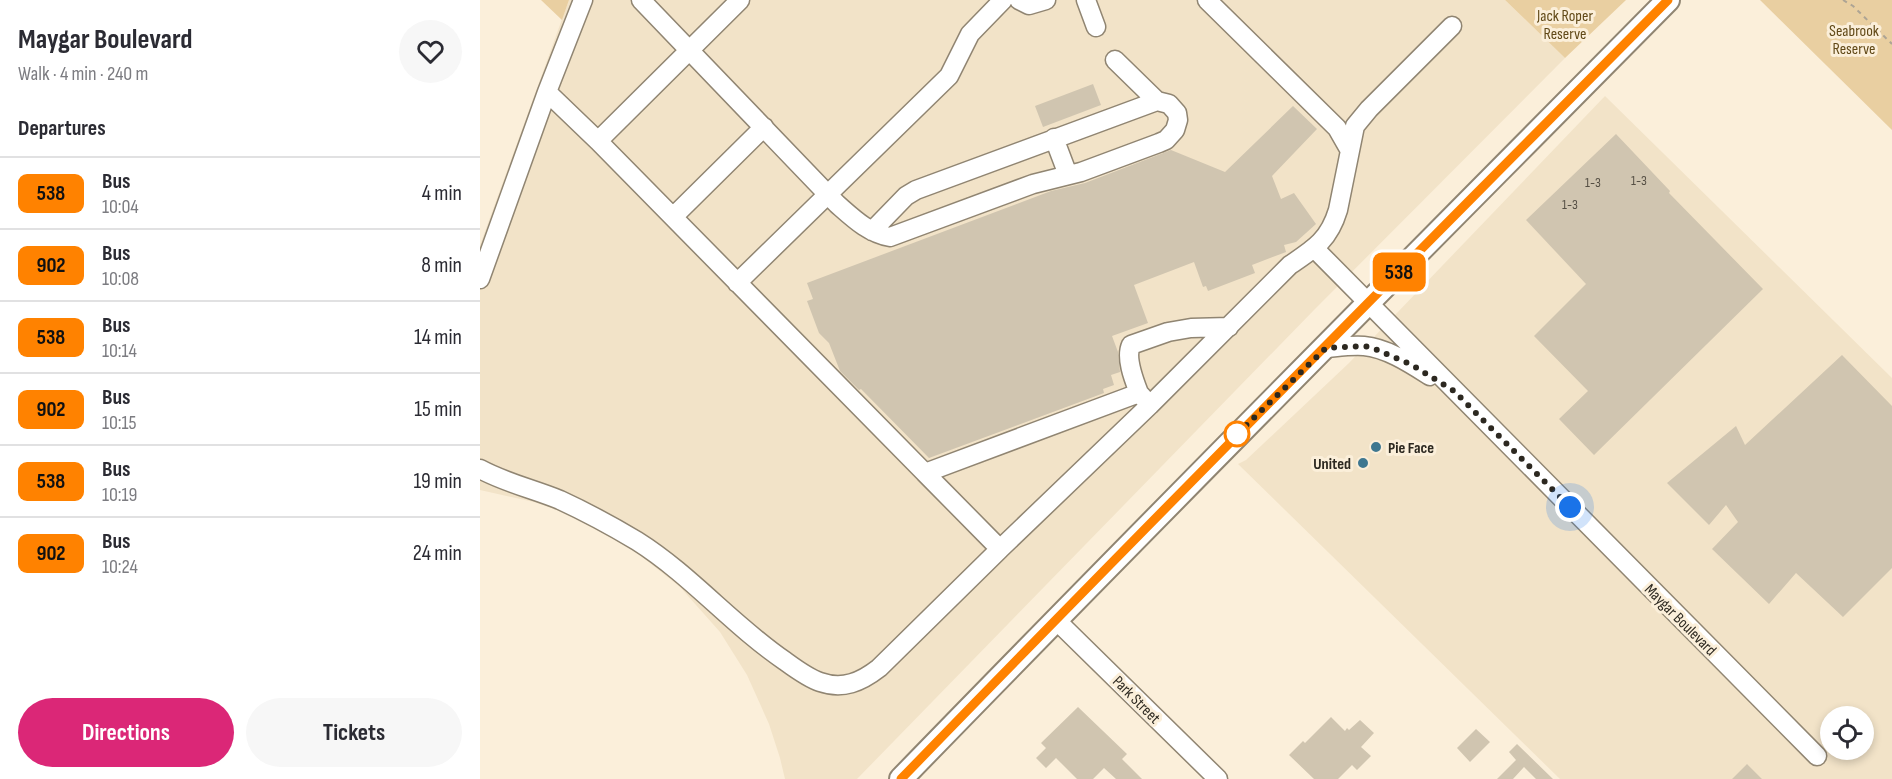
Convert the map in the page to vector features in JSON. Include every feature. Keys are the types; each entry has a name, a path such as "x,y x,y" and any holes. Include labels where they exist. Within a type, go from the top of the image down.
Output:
{"main road":[{"path":"901,779 1234,437 1326,348 1668,0"}],"street":[{"path":"480,279 583,0"},
{"path":"641,0 827,194 857,222 872,231 890,237 1033,184 1068,175 1166,140 1176,127 1178,116 1169,104 1157,101 1116,60"},
{"path":"598,141 740,0"},
{"path":"737,283 949,75 970,34 1003,0"},
{"path":"1019,0 1029,5 1046,0"},
{"path":"1086,0 1096,27"},
{"path":"1215,3 1337,128 1349,149"},
{"path":"480,468 508,483 559,500 636,541 667,562 770,651 819,682 848,685 863,680 879,668 1000,549 1144,399 1229,327 1290,265 1315,249 1334,223 1355,126 1452,26"},
{"path":"548,92 1000,549"},
{"path":"872,231 906,196 916,190 1157,101"},
{"path":"673,217 764,127"},
{"path":"1054,138 1068,175"},
{"name":"Maygar Boulevard","path":"1315,249 1817,756"},
{"path":"1144,399 1132,371 1129,350 1131,345 1168,332 1191,328 1229,327"},
{"path":"1326,348 1364,346 1373,348 1412,365 1454,391"},
{"path":"925,473 1144,399"},
{"name":"Park Street","path":"1056,620 1218,779"}],"path":[{"path":"1843,0 1892,44"}],"shaded area":[{"path":"569,0 1505,0 1565,58 1314,310 857,779 785,779 769,724 747,675 720,632 680,587 631,548 574,516 534,502 480,490 480,245"},
{"path":"1605,96 1892,378 1892,779 1560,779 1238,464 1246,460 1349,363"}],"green space":[{"path":"541,0 569,0 562,20"},
{"name":"Jack Roper Reserve","path":"1505,0 1626,0 1565,58"},
{"name":"Seabrook Reserve","path":"1760,0 1892,0 1892,130"}],"building":[{"path":"1093,84 1101,105 1043,127 1035,106"},
{"path":"1293,106 1317,129 1272,176 1281,199 1294,193 1316,224 1296,242 1284,245 1286,252 1252,265 1255,273 1208,291 1206,286 1203,287 1194,262 1134,285 1148,323 1112,336 1118,352 1120,372 1111,375 1114,385 1103,389 1104,393 929,458 861,389 859,390 840,371 829,343 819,333 807,301 813,299 807,283 1051,191 1085,183 1171,150 1225,172"},
{"path":"1616,134 1670,191 1669,193 1763,289 1594,455 1559,419 1588,391 1534,336 1586,284 1526,220"},
{"path":"1842,355 1892,406 1892,568 1843,617 1796,573 1769,604 1712,549 1738,522 1726,505 1709,525 1667,483 1736,426 1745,445"},
{"path":"1078,707 1127,754 1122,759 1142,779 1116,779 1104,768 1093,779 1077,779 1056,758 1046,768 1036,758 1046,748 1041,743"},
{"path":"1331,717 1345,731 1360,720 1374,733 1361,747 1371,756 1357,770 1352,765 1338,779 1314,779 1289,755 1303,741 1305,743"},
{"path":"1476,729 1490,742 1470,762 1457,748"},
{"path":"1517,744 1553,779 1536,779 1524,767 1513,779 1497,779 1516,760 1509,752"},
{"path":"1747,764 1762,779 1732,779"}],"bus line":[{"name":"538","path":"901,779 1234,437 1326,348 1536,131 1668,0"}],"place":[{"name":"Pie Face","path":"1376,447"},
{"name":"United","path":"1363,463"}],"route":[{"path":"1237,434 1234,437 1326,348 1364,346 1412,365 1454,391 1570,507"}]}
